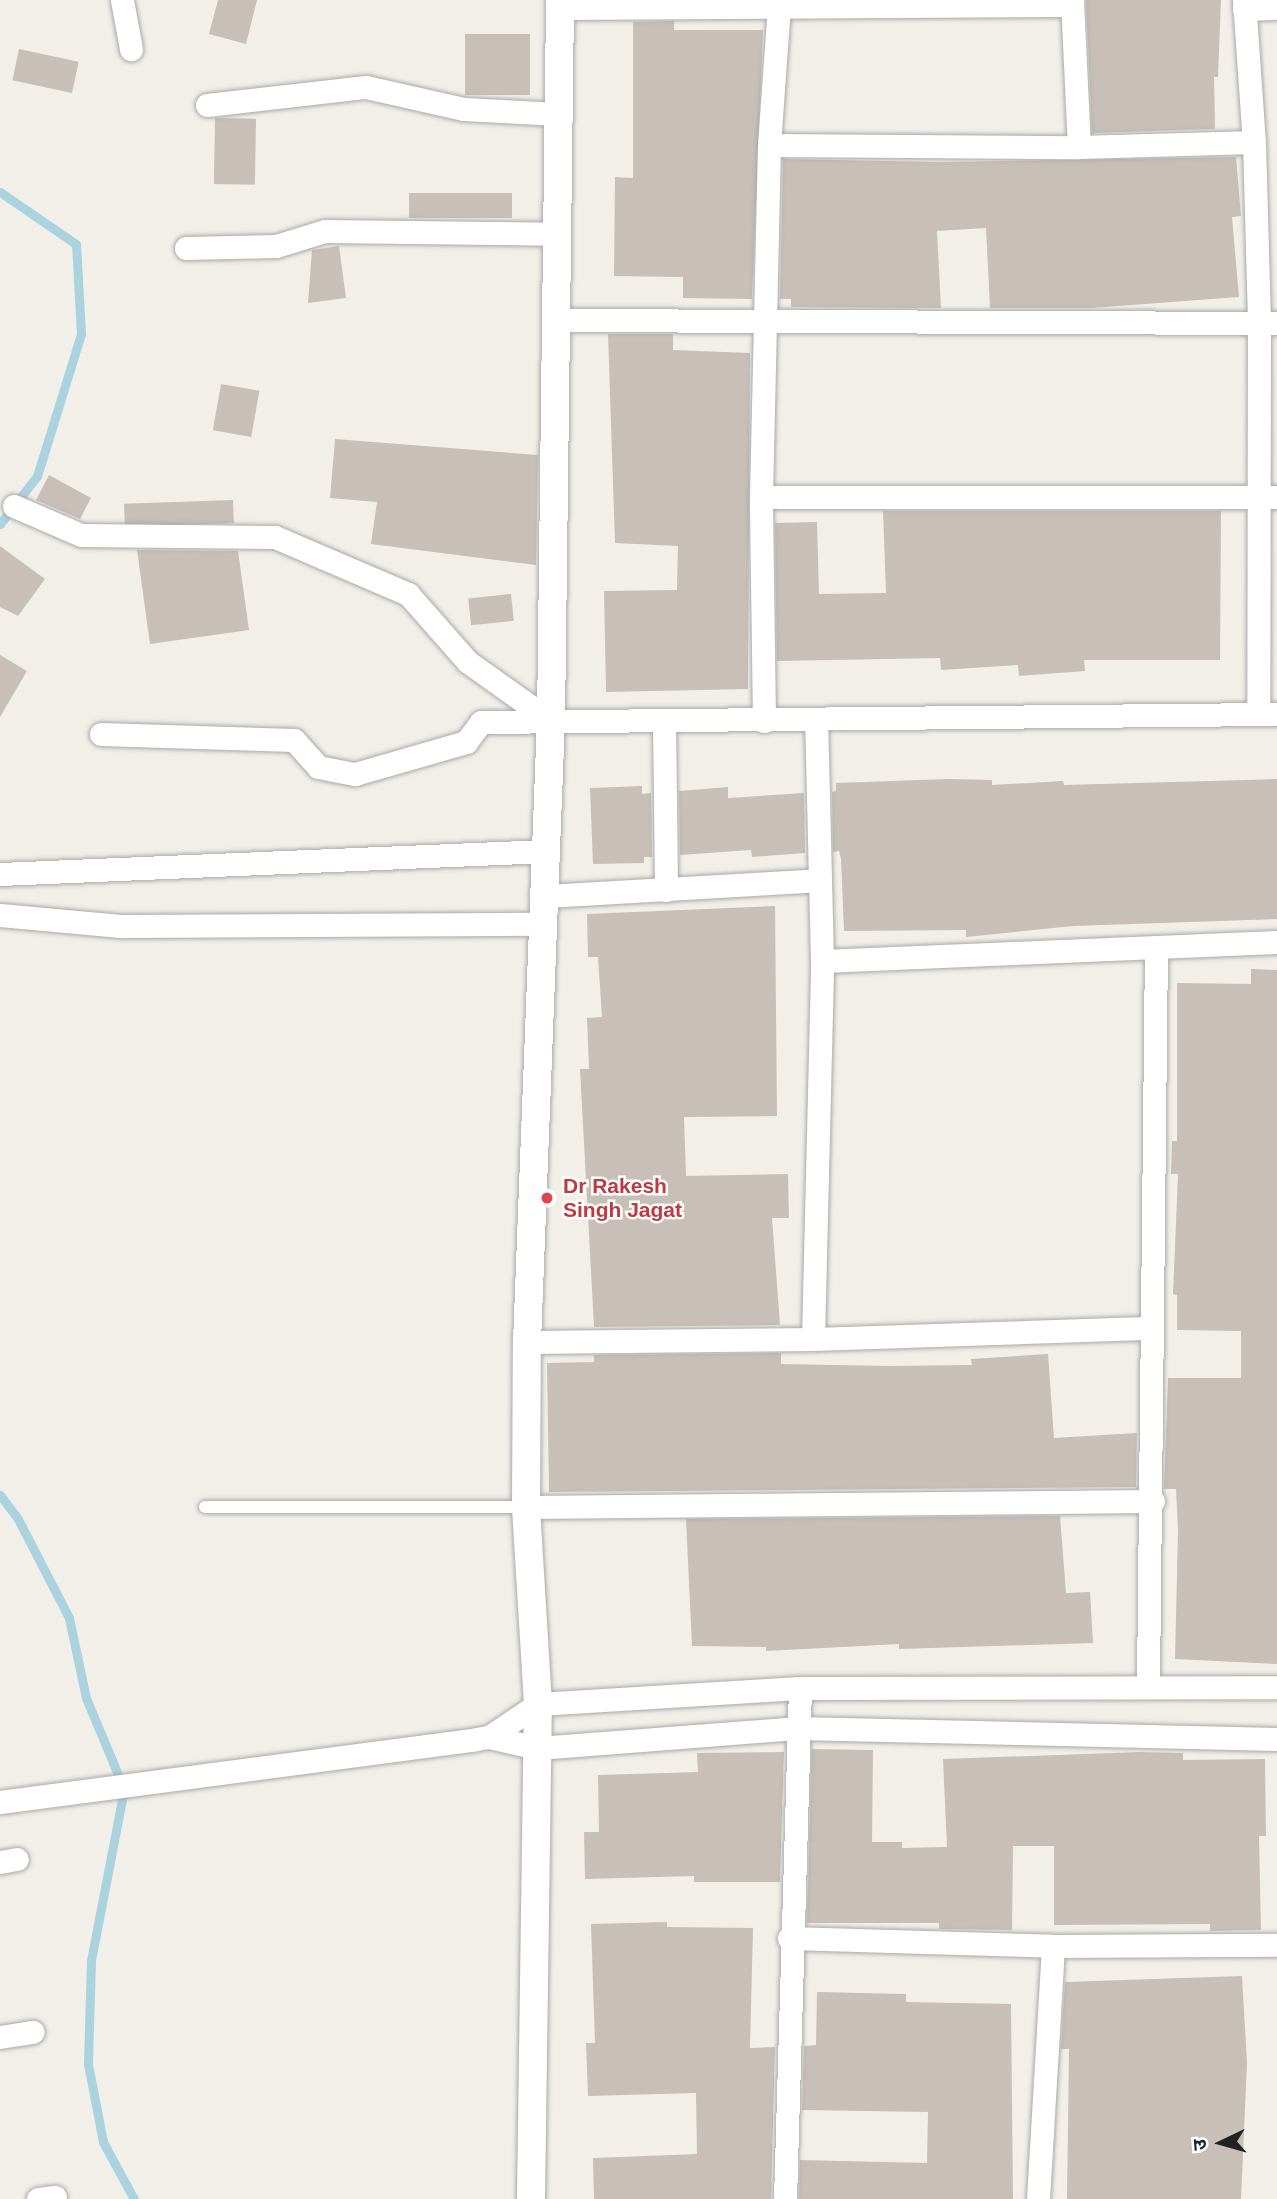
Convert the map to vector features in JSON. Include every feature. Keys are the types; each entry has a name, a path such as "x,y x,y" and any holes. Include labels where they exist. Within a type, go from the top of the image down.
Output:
{"street":[{"path":"122,0 131,49"},
{"path":"531,2199 538,1704 526,1507 527,1342 551,721 560,4 1072,3 1079,147"},
{"path":"764,721 761,497 768,322 769,145 779,5"},
{"path":"101,734 294,740 318,767 355,774 466,743 481,722 1268,714 1268,323 1244,5 1277,8"},
{"path":"207,105 366,87 464,109 558,114"},
{"path":"769,145 1079,147 1254,142"},
{"path":"187,248 276,246 325,231 556,234"},
{"path":"555,320 1268,323"},
{"path":"761,497 1268,497"},
{"path":"14,506 81,535 275,537 408,594 468,662 551,721"},
{"path":"813,1339 822,961 816,719"},
{"path":"664,721 666,890"},
{"path":"0,874 546,851"},
{"path":"0,915 121,926 544,910 666,890 820,880"},
{"path":"822,961 1277,942"},
{"path":"1148,1684 1153,1500 1156,947"},
{"path":"527,1342 813,1339 1152,1328"},
{"path":"526,1507 1153,1500"},
{"path":"489,1737 538,1704 800,1688 1148,1684 1277,1688"},
{"path":"785,2199 789,1938 796,1728 800,1688"},
{"path":"0,1802 489,1737 538,1748 796,1728 1277,1739"},
{"path":"789,1938 1053,1946 1277,1945"},
{"path":"1038,2199 1053,1946"},
{"path":"0,2037 33,2032"}],"lane":[{"path":"205,1507 526,1507"}],"building":[{"path":"218,0 257,0 246,44 209,34"},
{"path":"1086,0 1221,0 1218,77 1214,77 1215,129 1092,133"},
{"path":"674,21 674,30 763,30 752,299 683,298 683,277 614,276 615,177 633,178 633,22"},
{"path":"465,34 530,34 530,95 465,95"},
{"path":"19,49 79,62 72,93 12,80"},
{"path":"215,118 256,119 255,185 214,184"},
{"path":"1236,157 1241,216 1232,217 1239,297 1091,308 990,308 986,228 937,231 941,308 791,307 791,299 780,299 783,159 941,162"},
{"path":"409,193 512,193 512,218 409,218"},
{"path":"339,246 346,298 308,303 312,250"},
{"path":"608,334 673,334 673,350 750,353 748,689 606,692 604,591 677,590 678,546 615,543"},
{"path":"221,384 259,391 251,437 213,430"},
{"path":"335,439 538,455 536,565 371,544 377,502 330,498"},
{"path":"49,475 91,498 80,519 36,500"},
{"path":"233,500 234,523 125,527 124,504"},
{"path":"883,511 1221,511 1220,660 1084,660 1085,671 1019,676 1018,665 941,670 940,658 777,661 775,523 817,522 819,594 886,593"},
{"path":"0,546 45,579 18,616 0,607"},
{"path":"137,550 238,551 249,630 150,644"},
{"path":"511,594 514,621 471,625 468,598"},
{"path":"0,655 27,671 0,717"},
{"path":"1277,779 1277,919 1073,926 966,937 966,930 844,931 841,859 839,851 833,852 832,792 836,791 836,783 992,780 992,785 1063,781 1064,785"},
{"path":"642,786 642,794 651,793 652,857 644,857 644,863 593,864 590,788"},
{"path":"728,787 728,798 804,793 805,853 752,857 751,850 680,855 679,791"},
{"path":"775,906 777,1116 684,1117 686,1176 788,1174 789,1218 772,1218 780,1325 594,1327 580,1069 589,1069 587,1018 602,1017 598,957 588,957 587,914"},
{"path":"1251,969 1277,970 1277,1664 1175,1659 1178,1530 1176,1489 1164,1489 1168,1378 1241,1378 1241,1331 1177,1330 1177,1295 1173,1294 1178,1174 1171,1174 1172,1141 1177,1141 1177,983 1251,984"},
{"path":"781,1353 781,1364 889,1366 972,1365 971,1359 1048,1354 1054,1438 1137,1433 1136,1487 549,1492 547,1363 594,1362 594,1355"},
{"path":"1060,1516 1066,1593 1090,1592 1093,1643 899,1649 899,1644 766,1651 766,1647 692,1646 686,1519"},
{"path":"812,1749 873,1750 872,1842 902,1842 902,1848 947,1847 943,1759 1140,1752 1183,1753 1183,1760 1265,1759 1266,1836 1259,1836 1261,1930 1210,1931 1210,1924 1054,1925 1054,1846 1013,1846 1012,1930 939,1929 939,1923 807,1923"},
{"path":"784,1752 780,1882 694,1882 694,1876 585,1879 584,1832 599,1832 598,1775 698,1772 697,1753"},
{"path":"667,1922 667,1927 753,1928 750,2048 775,2047 771,2199 594,2199 593,2158 697,2154 696,2093 588,2096 586,2043 595,2043 591,1924"},
{"path":"1242,1976 1247,2063 1241,2199 1067,2199 1069,2049 1061,2049 1065,1982"},
{"path":"817,1992 906,1994 906,2002 1011,2004 1013,2199 799,2199 800,2160 927,2163 928,2112 802,2110 804,2046 816,2045"}],"waterway":[{"path":"0,192 76,244 81,334 37,476 0,524"},
{"path":"0,1495 18,1519 69,1618 86,1698 124,1789 91,1961 88,2064 103,2142 134,2199"}],"place":[{"name":"Dr Rakesh Singh Jagat","path":"547,1198"}]}
